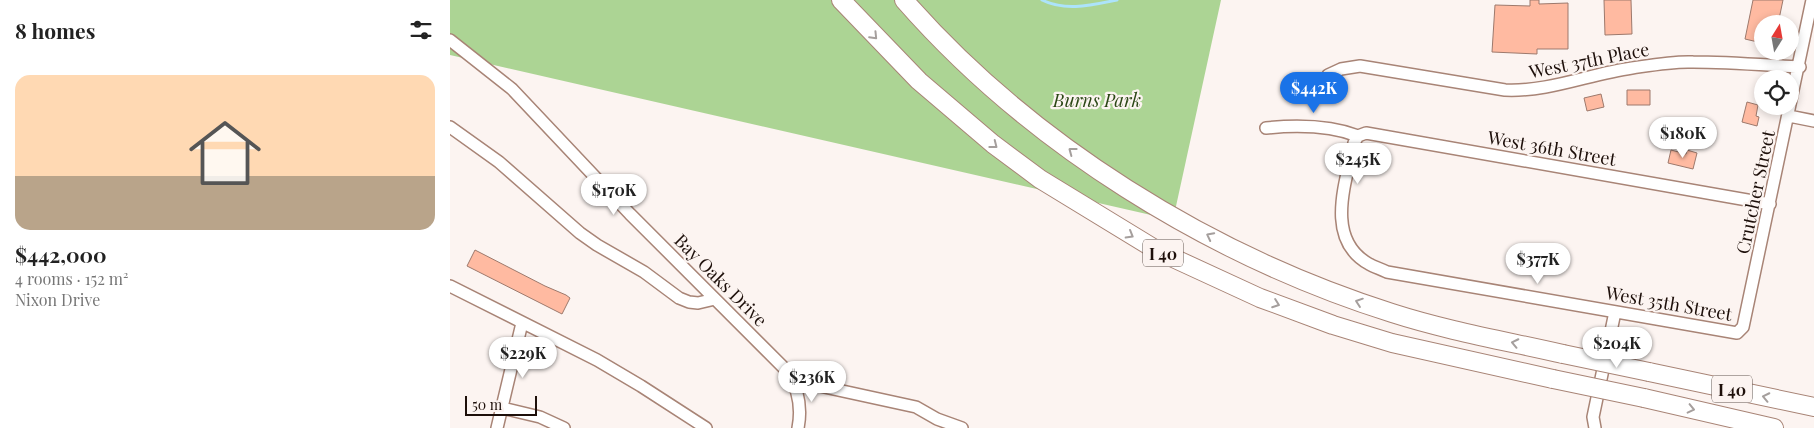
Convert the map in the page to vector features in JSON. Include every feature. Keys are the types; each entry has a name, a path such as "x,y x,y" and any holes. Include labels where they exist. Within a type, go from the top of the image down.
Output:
{"highway":[{"name":"I 40","path":"841,0 919,81 993,144 1040,179 1158,251 1260,298 1333,325 1392,343 1774,428"},
{"name":"I 40","path":"904,0 973,70 1035,123 1114,180 1190,226 1287,273 1374,307 1432,325 1814,407"}],"street":[{"name":"Crutcher Street","path":"1740,331 1743,327 1800,67 1812,0"},
{"name":"Bay Oaks Drive","path":"450,40 512,90 630,214 788,372 800,407 798,428"},
{"name":"West 37th Place","path":"1328,76 1341,69 1360,66 1505,90 1524,91 1606,72 1670,63 1692,62 1800,67"},
{"path":"1789,116 1814,121"},
{"name":"West 36th Street","path":"1266,128 1293,125 1347,132 1358,136 1366,133 1770,204"},
{"path":"450,127 499,162 580,234 644,272 680,298 689,302 715,299"},
{"name":"West 35th Street","path":"1358,136 1354,143 1341,205 1341,218 1347,240 1358,256 1369,264 1387,272 1737,333 1740,331"},
{"path":"450,286 613,370 706,428"},
{"path":"1595,428 1594,417 1615,312"},
{"path":"497,428 522,323"},
{"path":"792,380 916,407 937,419 962,428"},
{"path":"502,408 540,417 564,428"}],"green space":[{"name":"Burns Park","path":"450,0 1221,0 1173,220 450,55"}],"building":[{"path":"1530,0 1539,0 1539,4 1568,3 1568,49 1537,49 1537,54 1492,52 1495,5 1530,6"},
{"path":"1604,0 1631,0 1632,34 1605,35"},
{"path":"1753,0 1783,0 1780,15 1754,15 1754,41 1745,39"},
{"path":"1627,90 1650,90 1650,105 1627,105"},
{"path":"1601,94 1604,107 1587,111 1584,98"},
{"path":"1747,102 1754,104 1754,115 1759,117 1757,126 1742,122"},
{"path":"1671,150 1686,154 1687,150 1697,153 1693,169 1668,163"},
{"path":"475,250 566,295 570,298 562,314 467,266"}],"waterway":[{"path":"1042,0 1051,4 1070,7 1117,0"}]}
